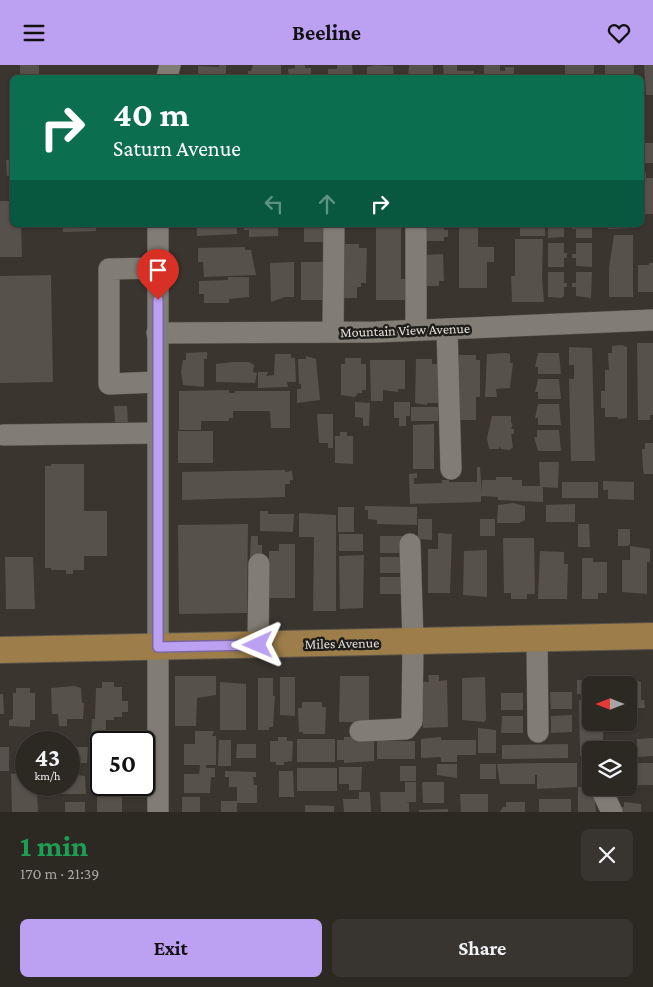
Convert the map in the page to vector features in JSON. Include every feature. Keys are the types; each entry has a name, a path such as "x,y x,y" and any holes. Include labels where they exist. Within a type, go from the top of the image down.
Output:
{"main road":[{"name":"Miles Avenue","path":"0,650 653,636"}],"street":[{"path":"158,227 158,812"},
{"path":"334,227 334,332"},
{"path":"416,227 416,330"},
{"path":"157,382 109,384 109,269 158,268"},
{"name":"Mountain View Avenue","path":"157,333 416,330 653,320"},
{"path":"447,329 451,469"},
{"path":"3,435 157,433"},
{"path":"360,731 406,729 412,721 413,641 410,544"},
{"path":"258,645 259,564"},
{"path":"537,639 538,732"}],"building":[{"path":"20,65 39,65 39,75 20,75"},
{"path":"219,65 226,65 226,75 198,75 198,66 219,67"},
{"path":"253,65 281,65 281,75 248,75 248,71 251,71"},
{"path":"295,65 305,65 305,68 311,68 311,75 289,75 288,69 295,68"},
{"path":"337,65 352,65 353,75 328,75 328,69 337,69"},
{"path":"375,65 393,66 394,75 367,75 367,67"},
{"path":"409,65 433,65 433,75 408,75"},
{"path":"443,65 457,65 457,71 474,71 474,75 444,75"},
{"path":"484,65 500,65 500,71 505,71 505,67 514,67 514,75 484,75"},
{"path":"565,65 594,65 594,75 565,75"},
{"path":"605,65 634,65 634,75 605,75"},
{"path":"644,65 653,65 653,95 646,95"},
{"path":"644,143 653,143 653,163 644,163"},
{"path":"10,159 10,175 7,176 6,160"},
{"path":"644,172 646,172 646,178 653,178 653,214 644,214"},
{"path":"0,201 10,201 10,227 21,227 22,257 0,257"},
{"path":"63,227 96,227 96,231 63,232"},
{"path":"197,227 237,227 237,234 197,236"},
{"path":"244,227 278,227 278,236 249,237 249,230 244,230"},
{"path":"304,227 329,227 329,242 304,242"},
{"path":"376,227 401,227 401,279 410,279 410,300 376,300"},
{"path":"421,227 444,227 444,230 448,230 448,237 444,237 444,241 421,241"},
{"path":"459,227 478,227 478,247 494,247 494,262 487,262 487,288 459,288"},
{"path":"520,227 545,227 545,236 520,236"},
{"path":"548,227 567,227 564,228 564,237 548,238"},
{"path":"572,227 592,227 592,238 576,238 576,229 572,229"},
{"path":"608,227 632,227 632,228 608,229"},
{"path":"614,235 633,235 633,297 609,297 609,268"},
{"path":"515,239 543,239 542,278 544,302 512,302 511,276 515,276"},
{"path":"548,243 564,243 564,253 567,253 567,258 564,258 564,267 548,267"},
{"path":"576,243 592,243 592,267 576,266 576,258 572,258 572,254 576,254"},
{"path":"344,244 359,244 359,248 367,248 366,283 361,283 361,287 357,287 357,298 342,298"},
{"path":"245,247 245,250 251,250 256,275 204,277 203,262 198,262 198,248"},
{"path":"443,254 444,281 439,281 439,286 426,286 421,255"},
{"path":"294,262 294,297 285,297 271,302 270,263"},
{"path":"301,262 326,262 326,300 301,300"},
{"path":"649,263 653,263 653,292 638,292 638,265 649,265"},
{"path":"548,272 564,272 564,283 567,283 567,287 564,287 564,296 562,298 548,297"},
{"path":"576,272 592,272 591,298 576,296 576,287 572,287 572,283 576,283"},
{"path":"51,275 53,382 0,383 0,276"},
{"path":"228,277 249,277 249,297 229,299 229,303 204,303 204,294 199,294 199,281 228,280"},
{"path":"637,343 653,343 653,415 650,415 650,420 638,420"},
{"path":"621,345 627,347 627,418 618,419 618,417 605,417 605,408 601,408 601,391 605,391 605,370 609,370 608,353 612,353 612,346"},
{"path":"569,347 592,348 595,461 571,461 569,379 574,379 574,365 569,365"},
{"path":"207,352 207,359 204,359 204,387 183,385 181,372 183,360 186,360 186,353"},
{"path":"538,353 559,353 561,374 538,374 538,367 535,367"},
{"path":"275,354 291,354 291,358 295,358 296,382 287,382 288,387 258,388 258,372 268,372 266,376 274,375"},
{"path":"487,354 510,354 510,363 513,363 510,388 496,389 497,397 485,397"},
{"path":"459,355 476,355 476,360 480,360 480,397 476,397 476,420 460,420 460,397 454,397 453,367 459,366"},
{"path":"306,356 316,359 320,400 297,403 297,389 301,389 298,359 306,359"},
{"path":"345,358 361,358 361,364 366,364 366,390 362,390 362,393 358,393 355,397 341,395 341,364 345,364"},
{"path":"416,359 432,359 432,364 442,364 442,403 427,403 427,405 415,403"},
{"path":"370,360 405,360 405,389 398,389 398,392 383,390 383,401 371,401"},
{"path":"249,362 254,365 253,372 257,373 255,383 216,382 216,364"},
{"path":"538,379 559,379 561,399 538,399 538,392 535,392"},
{"path":"229,390 229,393 235,393 235,391 290,391 290,428 271,428 270,411 233,411 233,418 229,418 229,421 201,421 201,430 179,430 179,391"},
{"path":"355,402 370,403 369,426 363,426 363,418 355,417"},
{"path":"394,402 410,402 410,416 406,416 406,426 399,426 399,418 394,418"},
{"path":"538,404 559,404 561,425 538,425 538,418 535,418"},
{"path":"114,406 127,406 128,422 115,422"},
{"path":"411,407 438,407 438,421 411,421"},
{"path":"317,414 333,414 333,448 328,448 328,443 319,443"},
{"path":"492,416 511,416 511,423 513,424 511,429 514,429 514,434 511,434 513,447 510,450 501,449 499,446 499,449 489,449 487,438"},
{"path":"434,424 434,469 413,469 413,425"},
{"path":"537,430 559,430 561,451 538,451 534,437 537,437"},
{"path":"178,431 213,431 213,463 178,463"},
{"path":"340,432 347,432 347,436 353,436 353,464 335,463 335,436 340,436"},
{"path":"645,443 653,443 653,474 644,474 642,449 645,449"},
{"path":"539,462 559,462 558,488 543,487 543,502 498,500 498,497 481,496 481,502 410,504 409,474 417,473 417,478 414,478 414,484 442,483 442,480 449,480 449,482 477,482 477,467 480,467 482,494 482,480 496,480 496,477 512,477 512,480 522,480 522,486 540,486"},
{"path":"51,464 84,464 84,511 107,511 107,556 84,556 84,570 73,570 73,574 66,574 66,570 45,568 45,466 51,466"},
{"path":"285,470 285,472 292,471 293,480 290,480 290,484 285,484 285,497 182,500 182,472"},
{"path":"603,481 634,482 634,500 608,499 608,490 603,490"},
{"path":"562,482 598,482 598,498 562,498"},
{"path":"513,503 525,506 525,520 519,523 497,523 498,505"},
{"path":"575,504 575,522 546,522 546,505"},
{"path":"365,506 417,507 417,525 377,524 377,520 368,519 368,510 365,510"},
{"path":"338,507 354,507 354,532 338,532"},
{"path":"260,511 268,511 268,514 294,514 293,532 260,531"},
{"path":"299,513 336,515 336,611 313,611 314,537 299,537"},
{"path":"418,519 432,519 432,540 418,539"},
{"path":"480,519 495,519 495,536 480,536"},
{"path":"248,524 247,613 179,614 178,525"},
{"path":"578,524 589,524 590,547 578,547"},
{"path":"618,529 630,529 630,544 628,546 618,546"},
{"path":"438,533 452,534 450,593 428,593 428,549 438,549"},
{"path":"339,534 363,534 363,551 339,551"},
{"path":"251,536 258,536 258,545 262,545 262,558 250,558"},
{"path":"380,536 404,536 404,553 380,553"},
{"path":"503,538 534,538 535,594 527,594 527,599 511,599 511,593 504,593"},
{"path":"279,544 295,544 295,598 269,598 269,551 279,551"},
{"path":"630,546 650,549 650,562 647,562 647,594 622,592 622,560 630,560"},
{"path":"487,550 487,597 463,595 464,551"},
{"path":"540,551 564,552 564,564 568,564 567,599 538,599"},
{"path":"364,555 363,608 340,609 339,556"},
{"path":"5,557 33,557 35,609 6,609"},
{"path":"380,557 404,557 404,573 380,573"},
{"path":"582,558 593,558 593,562 607,562 607,593 598,593 598,599 582,599"},
{"path":"380,577 405,577 405,594 380,594"},
{"path":"428,675 439,675 439,681 447,680 448,727 423,728 422,682 429,682"},
{"path":"175,676 216,676 216,695 197,698 196,726 175,726"},
{"path":"340,676 369,676 369,722 339,722"},
{"path":"280,677 295,677 295,716 280,715"},
{"path":"485,677 486,719 484,722 462,720 462,678"},
{"path":"258,678 273,678 273,696 275,696 273,727 269,727 269,730 258,730"},
{"path":"577,680 582,680 582,731 603,731 603,741 582,741 582,756 580,756 579,700 581,700 581,694 577,694"},
{"path":"638,681 641,682 641,700 644,700 645,708 638,708"},
{"path":"102,682 114,682 114,687 122,687 122,701 128,701 128,712 122,712 122,717 114,717 114,720 106,720 106,731 91,731 92,719 95,719 96,688 102,688"},
{"path":"220,682 246,684 246,730 220,730"},
{"path":"74,686 81,688 82,703 84,703 83,719 67,719 67,726 59,726 58,714 52,714 51,688"},
{"path":"16,688 30,688 30,693 35,693 35,720 30,720 30,727 9,726 9,720 13,719 13,693 16,693"},
{"path":"550,692 572,692 572,709 551,709"},
{"path":"501,693 523,693 523,710 501,710"},
{"path":"0,694 3,694 4,714 0,714"},
{"path":"302,702 322,702 322,707 326,707 325,734 303,734 303,732 299,732 298,708 302,708"},
{"path":"572,715 572,732 551,733 551,716"},
{"path":"502,716 523,716 523,733 501,733"},
{"path":"478,728 496,730 496,753 478,753"},
{"path":"195,731 214,731 212,736 216,736 216,765 206,765 206,768 215,768 215,777 211,777 210,793 184,793 184,774 199,774 200,765 184,765 184,744 195,744"},
{"path":"278,737 287,737 287,741 293,741 292,761 284,762 284,765 276,765 276,762 270,762 270,741 278,741"},
{"path":"344,737 367,737 374,740 374,761 344,763 344,760 337,760 337,740 344,740"},
{"path":"441,737 441,740 476,740 476,755 457,755 457,762 441,762 441,757 421,758 421,739"},
{"path":"653,738 653,756 637,757 637,739"},
{"path":"297,739 335,739 335,762 297,762"},
{"path":"219,740 231,740 231,766 218,766"},
{"path":"377,741 415,741 415,759 377,759"},
{"path":"237,744 256,744 256,758 236,758"},
{"path":"568,744 568,758 502,759 502,745"},
{"path":"0,747 9,747 9,771 0,771"},
{"path":"80,747 88,747 87,763 80,763"},
{"path":"577,763 577,787 537,789 537,775 535,775 535,784 500,784 497,764"},
{"path":"637,763 653,763 653,785 637,785"},
{"path":"437,764 457,764 457,778 437,775"},
{"path":"480,764 496,764 496,779 480,779"},
{"path":"400,766 416,766 416,781 400,781"},
{"path":"339,767 362,767 361,790 349,790 349,784 339,784"},
{"path":"297,768 337,768 337,791 297,791"},
{"path":"225,771 256,772 256,777 253,777 254,785 257,785 257,803 237,803 237,812 221,812 221,801 237,801 237,787 229,787 229,777 225,777"},
{"path":"279,771 293,771 294,797 279,797"},
{"path":"11,774 15,774 15,796 37,796 38,812 12,812"},
{"path":"80,775 85,776 86,794 80,794"},
{"path":"405,782 416,782 416,802 406,802 409,803 409,812 381,812 380,792 405,792"},
{"path":"422,782 444,782 444,803 423,803"},
{"path":"578,787 582,787 582,796 595,796 596,812 578,812"},
{"path":"359,792 370,792 371,812 344,812 343,799 359,799"},
{"path":"460,794 488,794 488,812 461,812"},
{"path":"97,796 122,796 122,812 97,812"},
{"path":"182,797 200,797 200,812 182,812"},
{"path":"539,799 571,799 571,812 539,812"},
{"path":"65,802 85,802 85,812 65,812"},
{"path":"506,802 525,802 525,812 500,812 503,807 506,807"},
{"path":"624,802 641,804 641,812 619,812 619,807 624,807"},
{"path":"305,805 334,806 334,812 305,812"},
{"path":"448,809 448,812 419,812 419,810"}],"route":[{"path":"158,300 158,647 258,645"}]}
